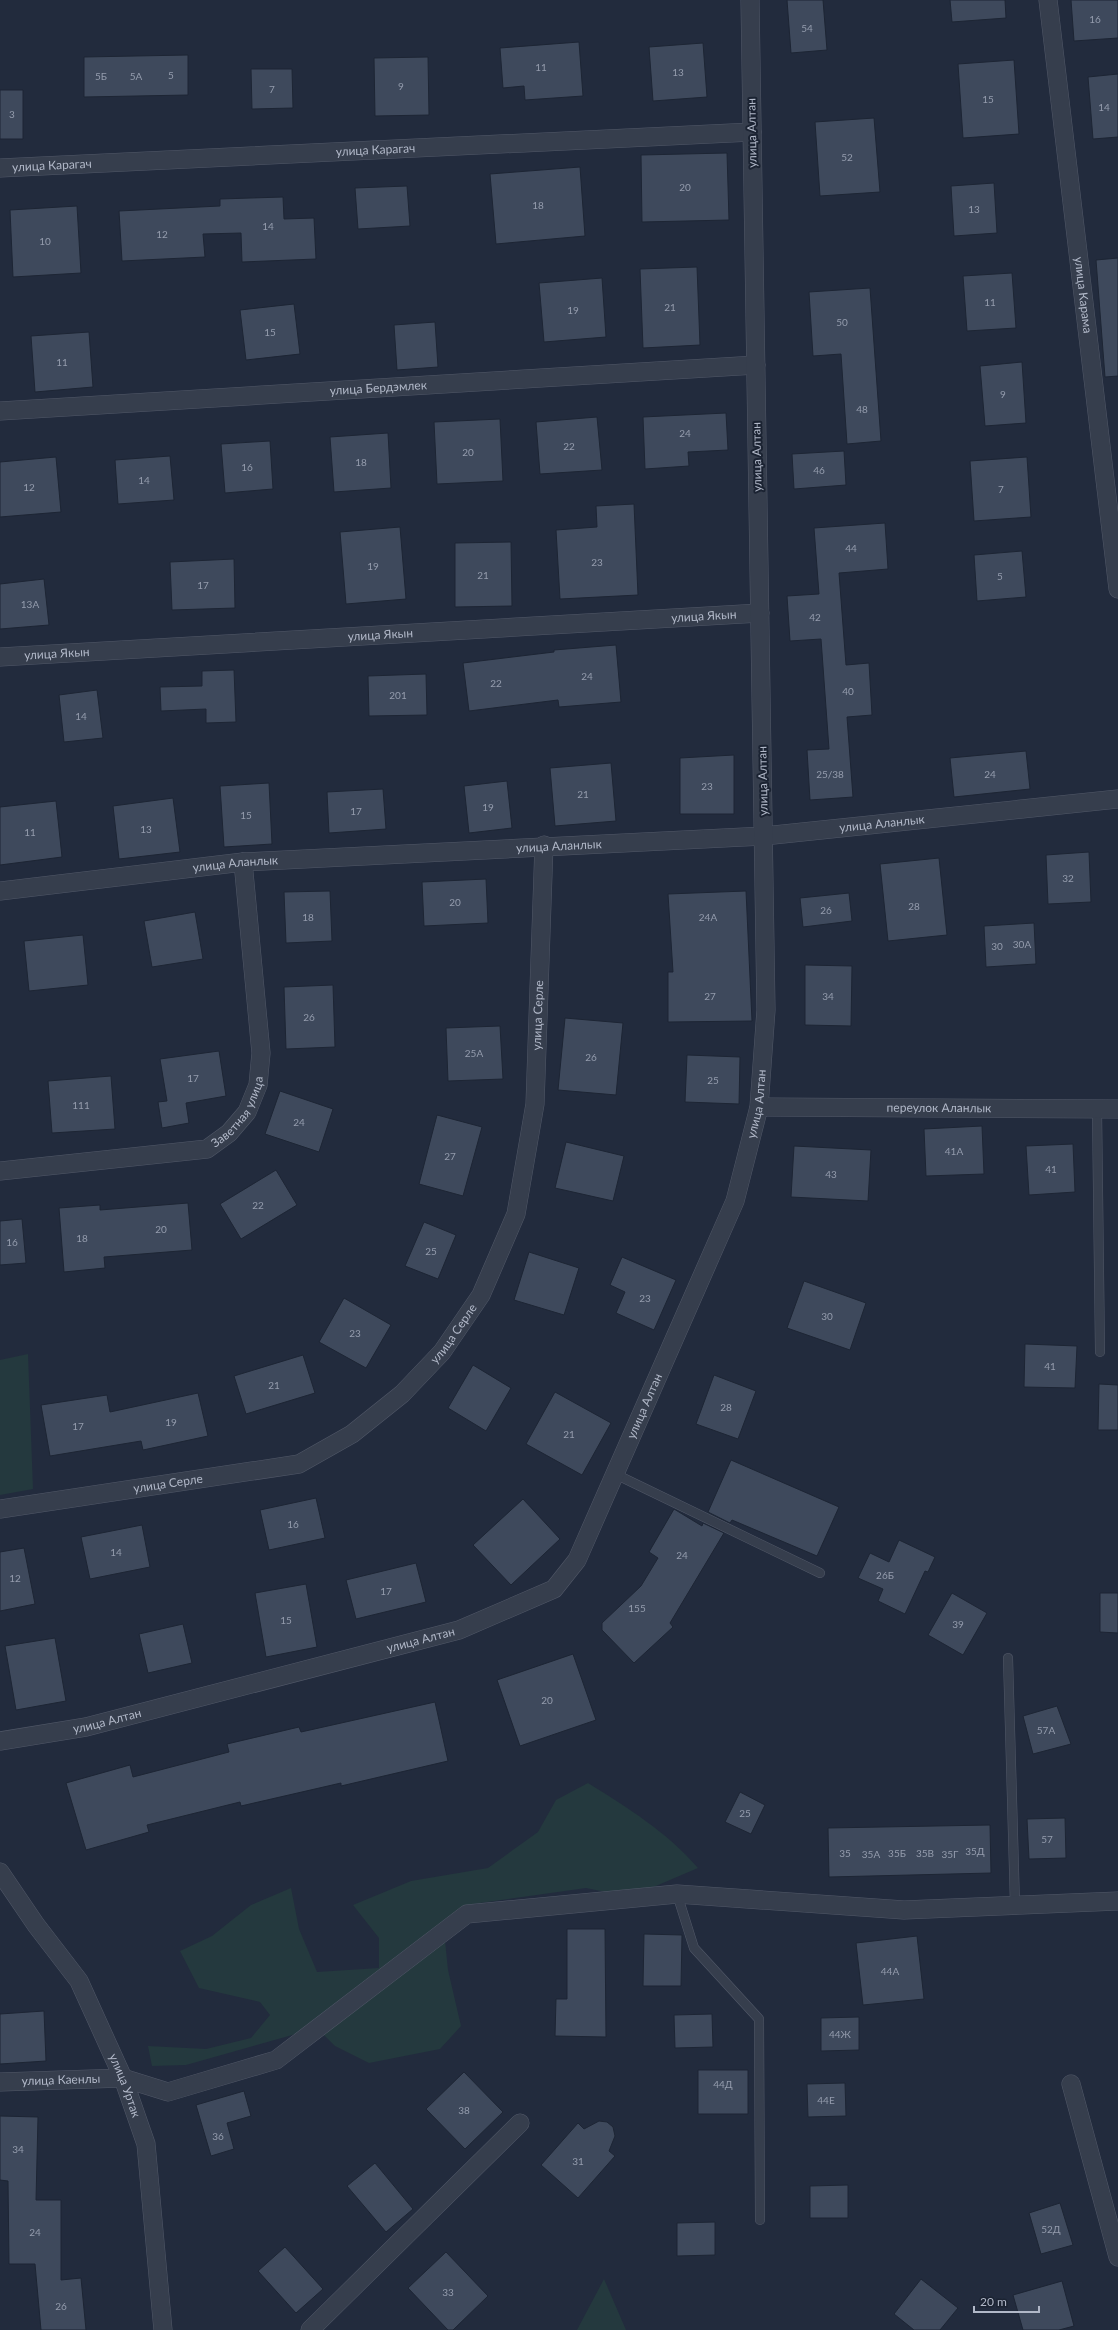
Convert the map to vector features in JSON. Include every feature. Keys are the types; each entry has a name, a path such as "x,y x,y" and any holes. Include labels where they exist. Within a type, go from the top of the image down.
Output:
{"street":[{"name":"улица Алтан","path":"0,1741 86,1727 460,1630 554,1590 578,1560 735,1201 759,1107 766,1010 750,0"},
{"name":"улица Карама","path":"1048,0 1118,589"},
{"name":"улица Карагач","path":"0,168 752,132"},
{"name":"улица Бердэмлек","path":"0,411 756,365"},
{"name":"улица Якын","path":"0,657 760,613"},
{"name":"улица Аланлык","path":"0,890 243,862 544,845 764,836 1118,799"},
{"name":"улица Серле","path":"0,1509 299,1464 352,1434 402,1394 442,1352 481,1295 516,1214 535,1104 544,845"},
{"name":"Заветная улица","path":"0,1171 207,1149 230,1133 247,1112 258,1085 261,1053 243,862"},
{"name":"переулок Аланлык","path":"759,1107 1118,1109"},
{"name":"улица Уртак","path":"0,1872 79,1981 123,2078 146,2144 163,2330"},
{"name":"улица Каенлы","path":"0,2082 123,2078 168,2092 276,2060 467,1914 677,1894 904,1910 1118,1901"},
{"path":"1071,2084 1118,2257"},
{"path":"310,2330 520,2123"}],"lane":[{"path":"1097,1109 1100,1352"},
{"path":"615,1474 820,1573"},
{"path":"1008,1658 1015,1905"},
{"path":"677,1894 694,1948 758,2019 760,2220"}],"green space":[{"path":"28,1354 33,1489 0,1495 0,1360"},
{"path":"588,1783 646,1821 673,1843 698,1868 630,1897 586,1888 473,1904 443,1921 448,1970 461,2026 440,2049 369,2063 335,2046 317,2028 186,2065 152,2066 148,2046 206,2049 251,2038 270,2015 260,2002 199,1988 180,1951 212,1936 251,1905 291,1888 299,1929 317,1972 379,1968 379,1938 353,1905 411,1881 488,1868 538,1832 556,1800"},
{"path":"604,2279 626,2330 577,2330"}],"building":[{"path":"787,0 823,0 827,50 791,53"},
{"path":"950,0 1005,0 1006,18 952,22"},
{"path":"1071,0 1118,0 1118,38 1074,41"},
{"path":"579,42 583,96 525,100 524,86 503,88 500,48"},
{"path":"703,43 707,97 653,101 649,47"},
{"path":"188,55 188,95 84,97 84,57"},
{"path":"428,57 429,115 375,116 374,58"},
{"path":"1014,60 1019,134 963,138 958,64"},
{"path":"251,69 292,69 293,108 252,109"},
{"path":"1118,74 1118,137 1093,139 1088,77"},
{"path":"0,90 23,90 23,139 0,139"},
{"path":"874,118 880,192 820,196 815,122"},
{"path":"727,153 729,220 642,222 641,155"},
{"path":"580,167 585,236 496,244 490,174"},
{"path":"994,183 997,233 954,236 951,186"},
{"path":"407,186 410,226 358,229 355,188"},
{"path":"283,197 284,219 314,218 316,259 242,262 241,233 203,234 205,257 122,261 119,211 220,206 220,199"},
{"path":"77,206 81,273 13,277 10,210"},
{"path":"1118,258 1118,376 1105,377 1096,260"},
{"path":"697,267 700,345 643,348 640,269"},
{"path":"1012,273 1016,328 967,331 963,276"},
{"path":"602,278 606,337 544,342 539,283"},
{"path":"870,288 881,441 847,444 841,354 813,356 809,292"},
{"path":"294,304 300,354 246,360 240,310"},
{"path":"435,322 438,367 397,370 394,325"},
{"path":"89,332 93,387 35,392 31,336"},
{"path":"1022,362 1026,423 985,426 980,366"},
{"path":"726,413 728,450 688,452 689,466 645,469 643,417"},
{"path":"597,417 602,470 540,474 536,422"},
{"path":"500,419 503,481 437,484 434,422"},
{"path":"388,433 391,488 334,492 330,437"},
{"path":"270,441 273,489 225,493 221,444"},
{"path":"844,451 846,485 794,489 792,454"},
{"path":"170,456 174,500 118,504 115,460"},
{"path":"56,457 61,512 0,517 0,462"},
{"path":"1027,457 1031,517 974,521 970,461"},
{"path":"634,504 638,595 560,599 556,530 597,527 596,506"},
{"path":"885,523 888,569 839,573 846,665 869,663 872,715 847,717 853,797 810,800 807,750 829,749 821,639 790,641 787,596 819,594 814,528"},
{"path":"400,527 406,599 346,604 340,532"},
{"path":"511,542 512,606 455,607 455,543"},
{"path":"1022,551 1026,597 977,601 974,555"},
{"path":"234,559 235,608 172,610 170,562"},
{"path":"44,579 49,625 0,629 0,584"},
{"path":"616,645 621,702 559,707 558,700 469,711 463,663 554,652 554,650"},
{"path":"234,670 236,722 206,723 206,709 161,711 160,687 202,686 202,671"},
{"path":"426,674 427,715 369,716 368,676"},
{"path":"97,690 103,738 64,742 59,695"},
{"path":"1026,751 1030,789 954,797 950,758"},
{"path":"734,755 734,814 680,814 680,758"},
{"path":"611,763 616,821 555,826 550,768"},
{"path":"507,781 512,828 469,833 464,786"},
{"path":"269,783 272,844 224,847 220,786"},
{"path":"383,789 386,829 329,833 327,792"},
{"path":"173,798 180,852 119,859 113,806"},
{"path":"56,801 62,857 0,865 0,807"},
{"path":"1089,852 1091,902 1048,904 1046,855"},
{"path":"939,858 947,935 888,941 880,864"},
{"path":"486,879 488,923 424,926 422,882"},
{"path":"330,891 332,941 286,943 284,892"},
{"path":"746,891 752,1021 668,1022 668,972 673,972 668,894"},
{"path":"849,893 852,921 803,927 800,898"},
{"path":"195,912 203,959 152,967 144,921"},
{"path":"1034,923 1036,964 986,967 984,926"},
{"path":"83,935 88,985 29,991 24,941"},
{"path":"805,965 852,966 851,1026 805,1025"},
{"path":"333,985 335,1047 286,1049 284,987"},
{"path":"565,1018 623,1023 616,1095 558,1090"},
{"path":"500,1026 503,1079 448,1081 446,1028"},
{"path":"219,1051 226,1096 186,1103 189,1123 162,1128 158,1102 167,1101 160,1059"},
{"path":"687,1055 740,1057 739,1104 685,1102"},
{"path":"111,1076 115,1129 52,1133 48,1081"},
{"path":"280,1091 333,1109 319,1152 265,1134"},
{"path":"437,1115 482,1127 463,1196 419,1184"},
{"path":"982,1126 984,1174 926,1176 924,1129"},
{"path":"566,1142 624,1156 613,1201 555,1188"},
{"path":"1073,1144 1075,1192 1029,1195 1026,1146"},
{"path":"794,1146 871,1150 868,1201 791,1197"},
{"path":"276,1170 297,1205 241,1239 220,1204"},
{"path":"188,1203 192,1250 104,1257 105,1268 64,1272 59,1208 100,1205 100,1210"},
{"path":"22,1219 26,1263 0,1265 0,1221"},
{"path":"424,1222 456,1235 438,1279 405,1266"},
{"path":"529,1252 579,1268 564,1315 514,1300"},
{"path":"622,1257 676,1280 654,1330 616,1313 625,1292 610,1285"},
{"path":"804,1281 866,1303 850,1350 787,1328"},
{"path":"344,1298 391,1325 366,1368 319,1342"},
{"path":"1025,1344 1077,1346 1075,1388 1024,1387"},
{"path":"303,1355 315,1393 246,1414 234,1376"},
{"path":"473,1365 511,1388 486,1431 448,1408"},
{"path":"714,1375 756,1391 738,1439 696,1424"},
{"path":"1099,1384 1118,1385 1118,1430 1098,1430"},
{"path":"555,1392 611,1423 582,1475 526,1444"},
{"path":"198,1393 208,1436 143,1450 141,1441 50,1456 41,1405 107,1395 110,1412"},
{"path":"731,1460 839,1507 817,1556 732,1520 730,1523 708,1512"},
{"path":"316,1498 325,1538 269,1550 260,1510"},
{"path":"523,1499 560,1539 511,1585 473,1545"},
{"path":"674,1509 702,1526 703,1523 724,1533 670,1623 673,1627 634,1663 602,1630 602,1623 641,1586 658,1558 649,1552"},
{"path":"142,1525 150,1567 90,1579 81,1537"},
{"path":"899,1540 935,1557 928,1572 925,1571 905,1614 878,1601 883,1589 858,1578 870,1553 889,1562"},
{"path":"24,1548 35,1604 0,1611 0,1552"},
{"path":"416,1563 426,1602 356,1619 346,1580"},
{"path":"306,1584 317,1647 266,1657 255,1593"},
{"path":"952,1593 987,1613 963,1655 928,1635"},
{"path":"1100,1593 1118,1593 1118,1633 1100,1632"},
{"path":"183,1624 192,1663 148,1673 139,1634"},
{"path":"55,1638 66,1701 16,1710 5,1646"},
{"path":"573,1654 596,1720 520,1746 497,1680"},
{"path":"435,1702 448,1761 341,1786 341,1783 241,1806 240,1802 147,1825 149,1832 86,1850 66,1783 130,1765 133,1777 229,1752 227,1744 299,1727 301,1732"},
{"path":"1057,1706 1071,1744 1033,1754 1023,1716"},
{"path":"740,1792 765,1805 751,1834 725,1822"},
{"path":"1065,1818 1066,1858 1029,1859 1027,1819"},
{"path":"990,1825 991,1873 829,1877 828,1828"},
{"path":"567,1929 605,1929 606,2037 555,2036 556,1999 567,1999"},
{"path":"644,1934 682,1935 681,1986 643,1986"},
{"path":"917,1936 924,1999 863,2005 856,1943"},
{"path":"44,2011 46,2061 0,2064 0,2014"},
{"path":"712,2014 713,2047 675,2048 674,2015"},
{"path":"859,2017 859,2050 821,2051 821,2018"},
{"path":"698,2070 748,2070 748,2114 698,2114"},
{"path":"464,2072 503,2112 465,2149 426,2109"},
{"path":"845,2083 846,2116 808,2117 807,2084"},
{"path":"244,2091 251,2116 227,2123 234,2149 211,2156 196,2105"},
{"path":"0,2116 38,2117 36,2200 61,2200 61,2280 81,2278 86,2330 41,2330 35,2264 9,2264 8,2181 0,2180"},
{"path":"599,2121 607,2122 613,2127 615,2136 609,2151 615,2156 578,2198 541,2165 578,2123 584,2129"},
{"path":"375,2163 413,2209 386,2232 347,2186"},
{"path":"848,2185 848,2218 810,2218 810,2186"},
{"path":"1060,2203 1073,2245 1041,2254 1029,2213"},
{"path":"715,2222 715,2255 677,2256 677,2223"},
{"path":"285,2247 323,2289 296,2313 258,2271"},
{"path":"446,2252 488,2296 453,2330 448,2330 408,2288"},
{"path":"921,2279 958,2308 940,2330 914,2330 894,2314"},
{"path":"1062,2281 1074,2326 1059,2330 1023,2330 1013,2295"}]}
